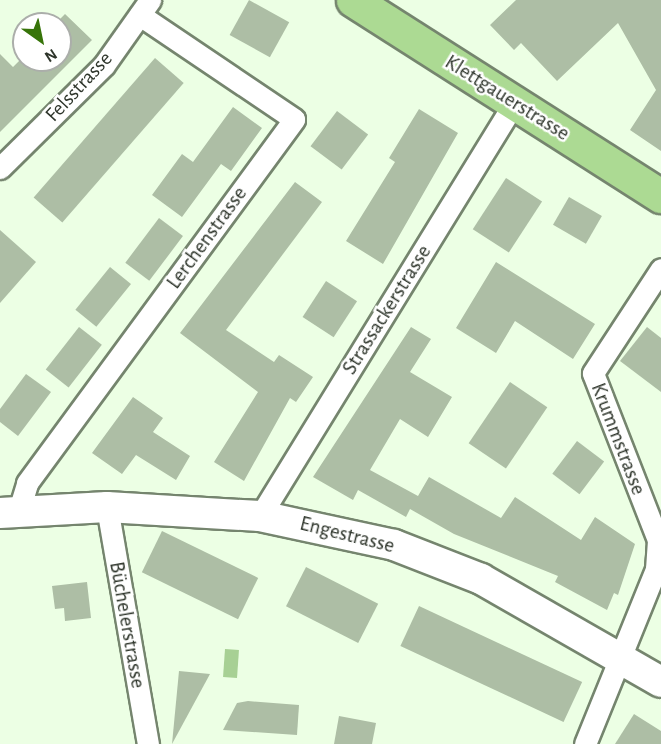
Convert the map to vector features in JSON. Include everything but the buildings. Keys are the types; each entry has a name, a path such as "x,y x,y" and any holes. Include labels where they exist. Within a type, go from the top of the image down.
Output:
{"main road":[{"name":"Klettgauerstrasse","path":"353,0 661,195"}],"street":[{"name":"Felsstrasse","path":"0,168 104,65 145,8"},
{"name":"Lerchenstrasse","path":"10,512 27,483 294,119 145,8"},
{"name":"Strassackerstrasse","path":"260,516 514,103"},
{"name":"Krummstrasse","path":"622,658 656,569 658,540 593,373 661,269"},
{"name":"Engestrasse","path":"10,512 107,507 260,516 394,545 448,566 548,614 661,682"},
{"name":"Büchelerstrasse","path":"107,507 148,744"},
{"path":"585,744 622,658"}],"shaded area":[{"path":"225,649 239,650 237,678 223,677"}]}
